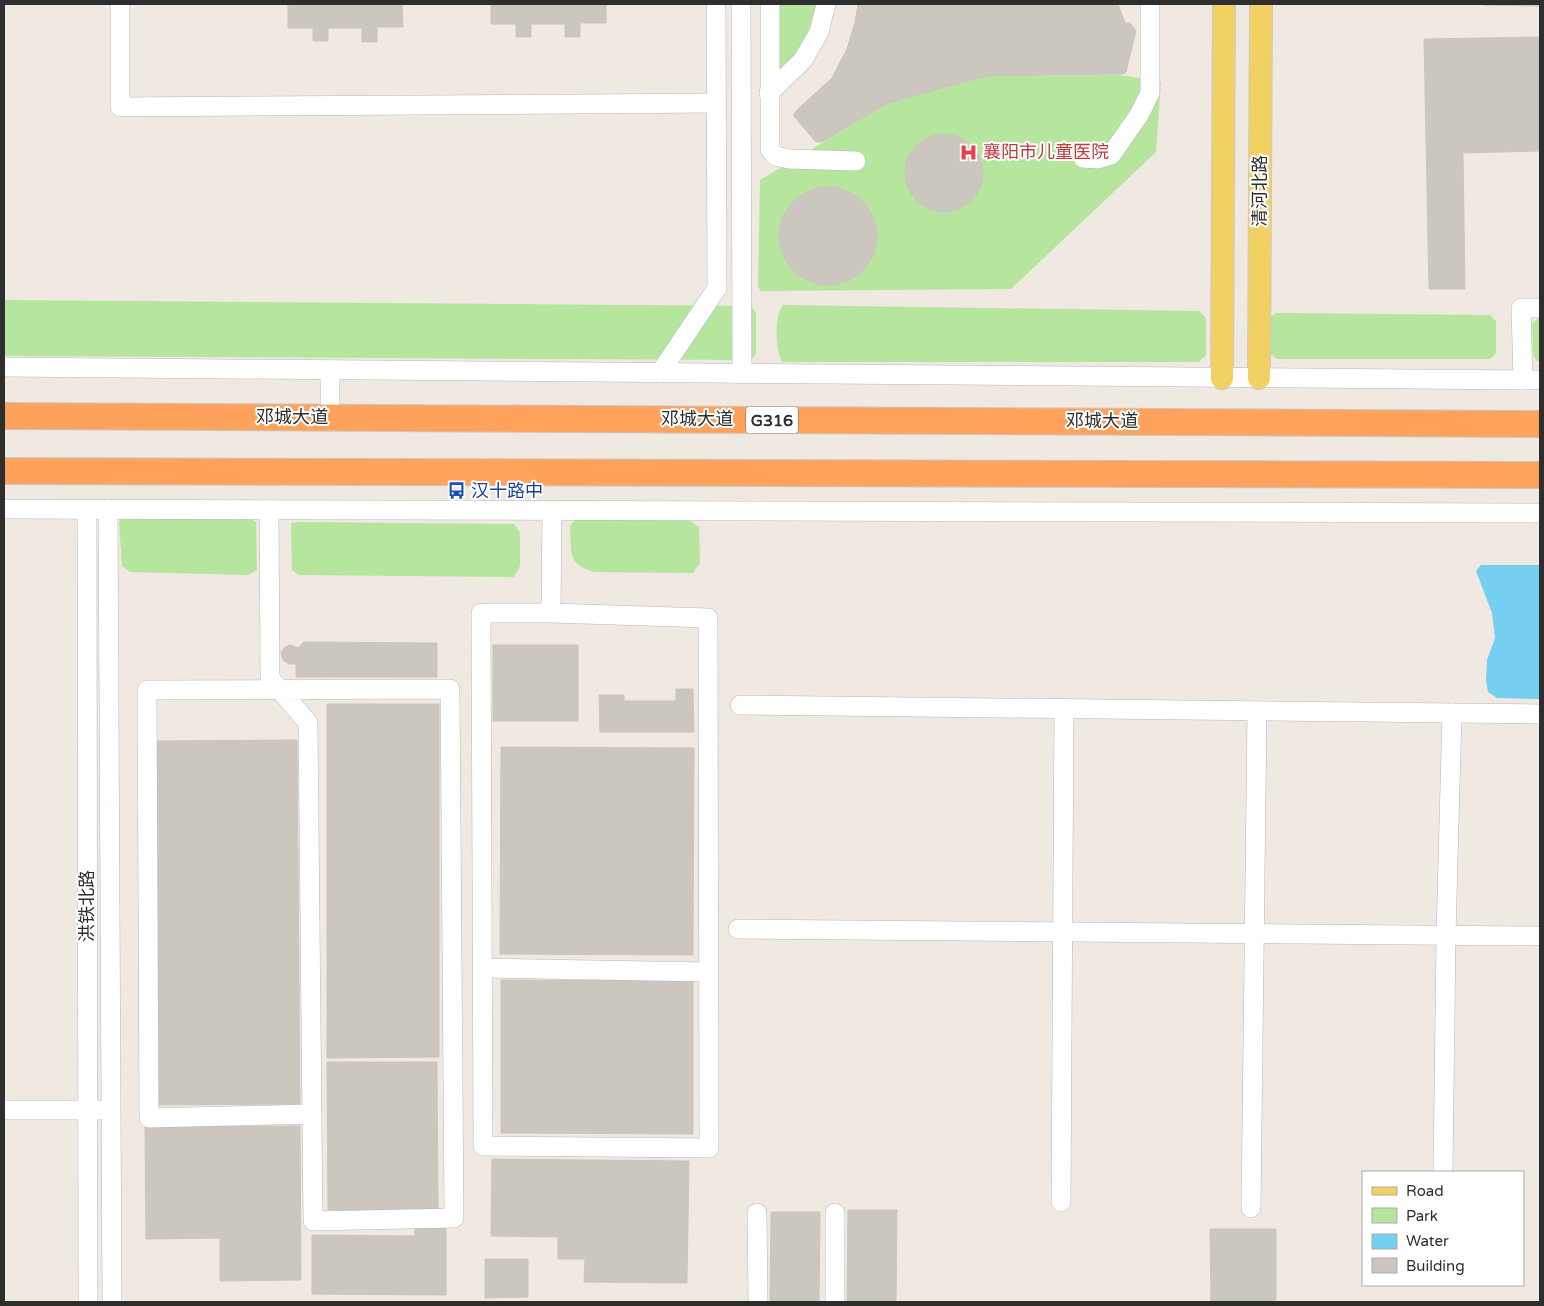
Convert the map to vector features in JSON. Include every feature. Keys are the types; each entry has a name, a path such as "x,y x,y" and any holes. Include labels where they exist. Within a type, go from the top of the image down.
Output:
{"highway":[{"name":"邓城大道","path":"4,416 1540,424"},
{"path":"4,470 1540,475"}],"main road":[{"name":"清河北路","path":"1222,378 1224,4"},
{"name":"清河北路","path":"1259,378 1261,4"}],"street":[{"path":"120,4 120,107 716,103"},
{"path":"660,373 718,288 716,4"},
{"path":"741,4 742,374"},
{"path":"770,4 770,149 775,156 789,159 856,161"},
{"path":"769,93 803,60 820,32 826,4"},
{"path":"1083,158 1098,159 1111,154 1139,115 1150,93 1150,4"},
{"path":"4,367 1532,380 1521,308 1540,308"},
{"path":"330,370 330,417"},
{"path":"4,509 1540,512"},
{"name":"洪铁北路","path":"87,509 88,1302"},
{"name":"洪铁北路","path":"108,509 112,1302"},
{"path":"269,510 270,678 279,690 308,724 312,1114 313,1221 454,1218 450,689 279,690 147,690 149,1118 312,1114"},
{"path":"551,613 552,510"},
{"path":"481,613 551,613 708,618 709,1148 483,1146 481,613"},
{"path":"740,704 1540,714"},
{"path":"1061,1202 1064,708"},
{"path":"1251,1208 1257,711"},
{"path":"1443,1171 1446,935 1452,713"},
{"path":"738,929 1540,936"},
{"path":"482,968 708,972"},
{"path":"4,1110 111,1110"},
{"path":"757,1213 758,1302"},
{"path":"835,1213 835,1302"}],"green space":[{"path":"770,4 826,4 819,32 769,93"},
{"path":"1118,75 1161,81 1156,152 1011,289 761,291 758,287 760,180 889,103 986,76"},
{"path":"4,300 751,306 756,313 756,354 751,360 4,356"},
{"path":"783,305 1199,311 1206,318 1206,355 1199,362 782,362 776,333 778,317"},
{"path":"1276,313 1490,315 1496,321 1496,353 1490,359 1277,359 1271,354 1270,317"},
{"path":"1540,318 1540,361 1537,361 1533,355 1532,324"},
{"path":"124,517 251,518 256,522 257,570 248,575 130,572 122,566 119,522"},
{"path":"576,518 690,521 699,527 700,563 693,573 594,572 585,569 575,561 572,555 570,526"},
{"path":"291,523 514,524 520,533 520,566 514,577 299,575 292,570"}],"water":[{"path":"1481,565 1540,565 1540,699 1497,698 1488,692 1486,680 1487,660 1495,638 1492,613 1476,571"}],"building":[{"path":"288,4 402,4 403,27 377,27 377,42 362,42 362,28 328,28 328,41 313,41 313,28 288,28"},
{"path":"491,4 606,4 606,23 580,23 580,37 565,37 565,24 531,24 531,37 516,37 516,24 491,24"},
{"path":"858,4 1118,4 1125,23 1130,23 1136,31 1126,72 1123,74 986,76 889,103 822,142 816,142 793,115 832,78 847,49"},
{"path":"1540,4 1540,6 1483,5"},
{"path":"1540,37 1540,151 1463,153 1465,289 1429,289 1424,39"},
{"path":"944,134 959,137 971,146 980,158 983,173 980,188 971,200 959,209 944,212 929,209 917,200 908,188 905,173 908,158 917,146 929,137"},
{"path":"828,187 847,191 863,201 873,217 877,236 873,255 863,271 847,281 828,285 809,281 793,271 783,255 779,236 783,217 793,201 809,191"},
{"path":"304,642 437,643 437,677 296,677 296,664 289,664 283,660 281,653 284,648 290,645 298,648"},
{"path":"493,645 578,645 578,721 493,721"},
{"path":"676,689 693,689 694,732 600,732 599,695 624,695 624,701 676,701"},
{"path":"327,704 439,704 439,1057 327,1058"},
{"path":"297,740 300,1104 159,1105 156,741"},
{"path":"501,747 694,748 693,955 500,954"},
{"path":"501,980 693,981 693,1134 501,1133"},
{"path":"327,1062 437,1062 438,1210 328,1210"},
{"path":"300,1126 301,1280 220,1281 220,1238 146,1239 145,1127"},
{"path":"492,1159 689,1161 687,1283 584,1282 585,1259 558,1259 558,1237 491,1236"},
{"path":"848,1210 897,1210 896,1302 847,1301"},
{"path":"771,1212 820,1212 819,1302 770,1302"},
{"path":"415,1225 446,1225 446,1295 312,1294 312,1235 415,1236"},
{"path":"1210,1229 1276,1229 1276,1302 1211,1302"},
{"path":"485,1259 528,1259 528,1297 485,1298"}],"place":[{"name":"襄阳市儿童医院","path":"969,152"},
{"name":"汉十路中","path":"457,491"}]}
